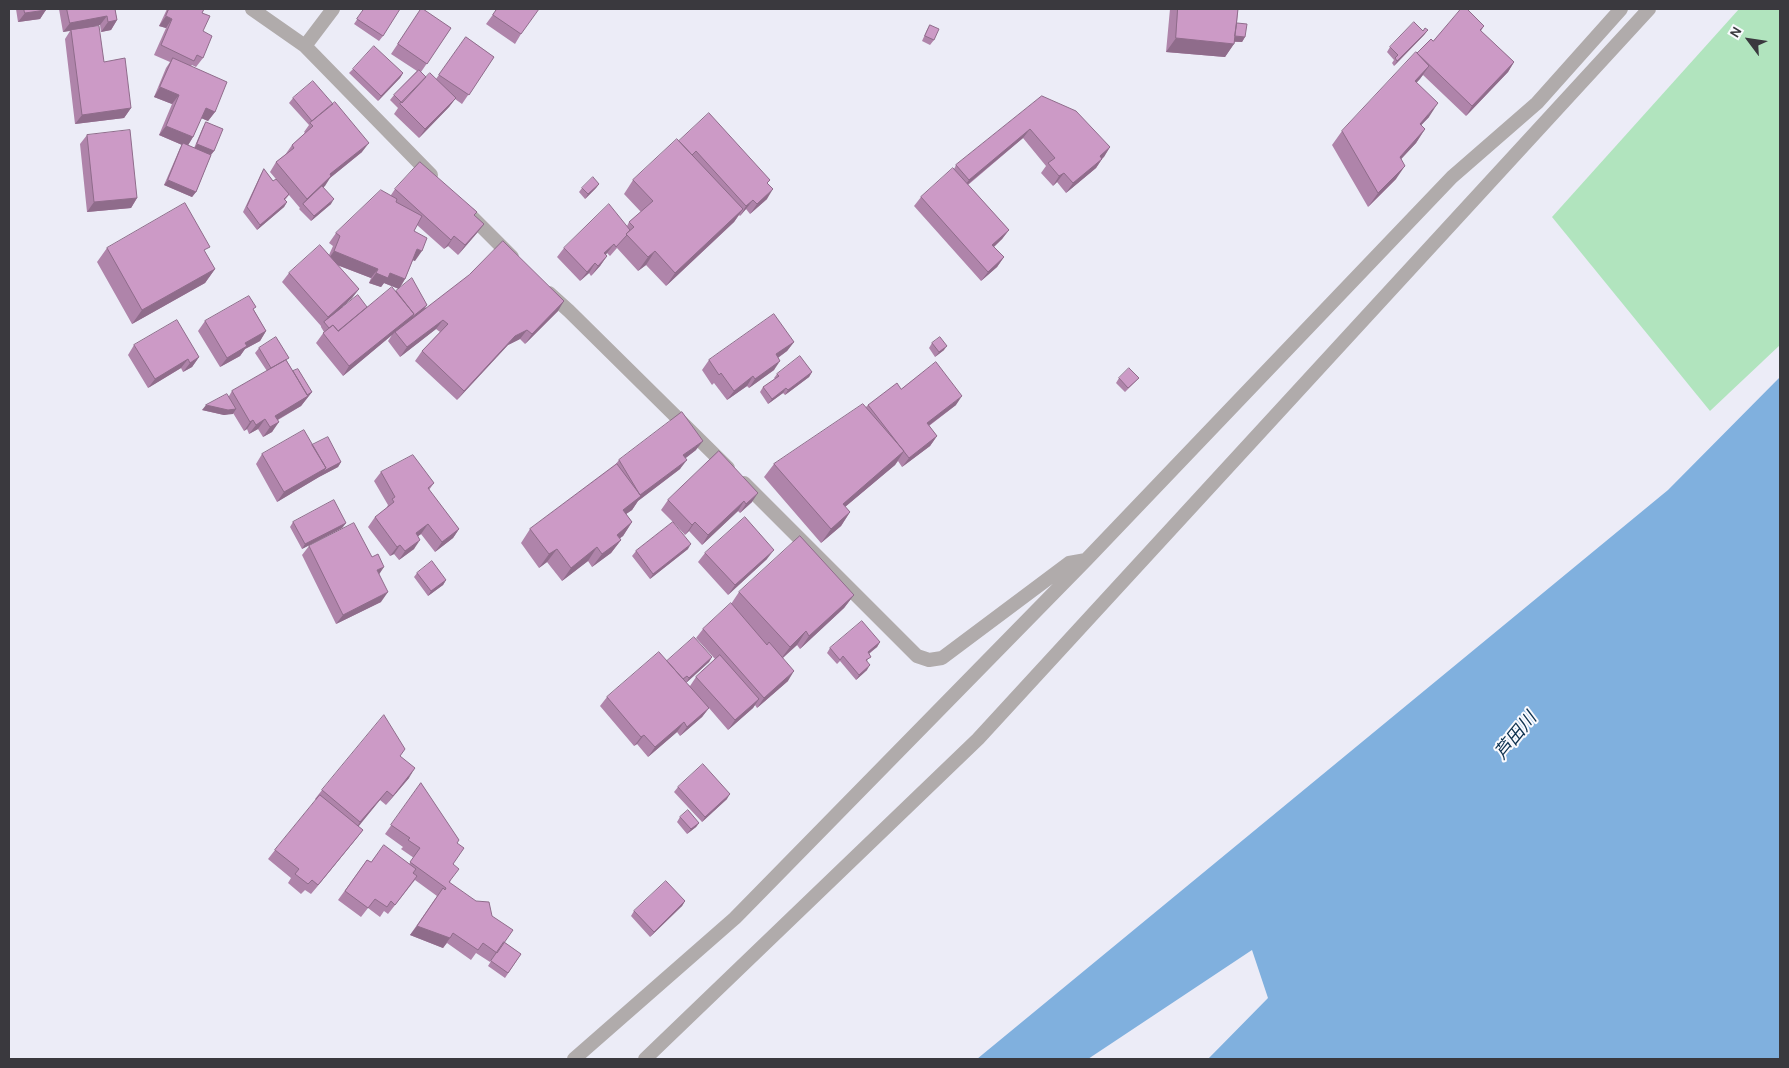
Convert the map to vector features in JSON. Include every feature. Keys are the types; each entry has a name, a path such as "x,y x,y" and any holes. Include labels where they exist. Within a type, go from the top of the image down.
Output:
{"street":[{"path":"252,9 305,46 441,185"},
{"path":"305,46 333,9"},
{"path":"574,1059 735,918 1086,560 1452,178 1537,103 1621,9"},
{"path":"645,1059 978,739 1649,9"},
{"path":"461,206 522,268"},
{"path":"536,281 569,311 917,656 929,660 942,658 1069,562 1086,560"}],"green space":[{"path":"1739,9 1780,9 1780,345 1710,411 1552,217"}],"water":[{"name":"芦田川","path":"1780,377 1780,1059 1208,1059 1268,998 1252,950 1088,1059 977,1059 1668,490"}],"building":[{"path":"24,9 46,9 46,10 25,13"},
{"path":"67,9 115,9 117,20 108,22 107,16 70,23"},
{"path":"169,9 204,9 202,13 210,16 203,31 212,36 203,58 197,55 194,61 161,45 172,19 166,16"},
{"path":"364,9 400,9 383,36 357,19"},
{"path":"421,9 451,28 427,64 398,44"},
{"path":"497,9 539,9 521,34 493,15"},
{"path":"1178,9 1238,9 1234,44 1176,38"},
{"path":"1461,9 1467,9 1484,26 1480,30 1514,62 1472,106 1417,53 1431,39 1433,41"},
{"path":"1414,22 1423,31 1425,28 1428,30 1397,61 1395,58 1398,55 1390,47"},
{"path":"1237,23 1247,24 1245,37 1235,36"},
{"path":"930,25 939,29 934,40 925,36"},
{"path":"99,26 104,62 125,58 131,108 82,115 71,30"},
{"path":"466,37 494,57 469,95 439,75"},
{"path":"374,46 403,73 381,96 353,69"},
{"path":"1416,52 1429,66 1415,81 1438,103 1420,124 1425,129 1400,157 1405,166 1378,193 1342,131"},
{"path":"173,58 227,82 215,112 206,108 193,137 166,126 179,95 160,87"},
{"path":"419,70 426,77 402,103 394,95"},
{"path":"430,73 456,98 425,129 400,104"},
{"path":"313,81 333,104 312,121 293,98"},
{"path":"1042,96 1076,111 1110,147 1100,156 1102,159 1073,183 1064,173 1059,176 1048,163 1055,158 1030,129 969,180 956,165"},
{"path":"335,102 369,143 330,174 331,176 307,199 276,162 294,148 292,145 313,126 310,123"},
{"path":"709,113 770,180 767,183 773,189 757,204 753,200 746,206 696,151 692,155 679,141"},
{"path":"206,122 223,129 214,151 197,144"},
{"path":"130,130 137,198 94,202 87,135"},
{"path":"677,139 743,209 675,273 655,251 648,257 626,234 634,227 629,222 653,201 633,180"},
{"path":"183,143 211,155 196,192 168,180"},
{"path":"420,162 477,212 474,215 484,224 465,245 454,236 451,240 395,189"},
{"path":"953,168 1009,230 992,245 1004,257 988,272 921,197"},
{"path":"264,169 273,181 276,179 289,194 284,199 287,202 260,225 247,207"},
{"path":"593,177 599,184 588,194 582,188"},
{"path":"322,186 334,199 314,216 303,204"},
{"path":"381,190 397,199 396,202 422,216 414,231 427,238 422,251 417,249 405,279 390,273 388,278 376,273 378,269 334,251 340,236 336,233"},
{"path":"185,203 210,247 204,250 215,269 142,310 107,248"},
{"path":"609,204 630,230 616,247 614,244 604,253 607,256 598,266 595,263 587,272 564,248"},
{"path":"503,241 564,301 532,334 527,330 515,336 464,391 422,351 448,324 443,320 407,347 395,332 469,275"},
{"path":"320,245 359,289 328,317 289,273"},
{"path":"412,278 427,305 411,318 414,314 396,291"},
{"path":"392,287 414,314 349,366 323,333 333,325 338,331"},
{"path":"358,295 367,307 338,331 333,325 329,328 324,322"},
{"path":"249,296 256,307 253,309 266,331 245,343 247,346 227,358 205,321"},
{"path":"774,314 794,342 776,354 780,361 755,379 753,376 734,391 721,373 719,375 709,360"},
{"path":"177,320 199,357 190,363 188,359 155,379 134,345"},
{"path":"276,337 289,358 271,368 259,348"},
{"path":"940,337 947,346 939,352 932,343"},
{"path":"800,356 812,372 772,399 763,387 779,376 777,374"},
{"path":"286,360 308,396 275,416 279,422 270,427 265,419 256,425 253,420 250,422 232,391"},
{"path":"936,362 962,396 927,423 937,436 909,458 868,405 897,383 901,389"},
{"path":"1129,368 1139,378 1128,388 1119,378"},
{"path":"298,369 312,392 307,395 293,371"},
{"path":"227,394 236,409 228,410 206,405"},
{"path":"863,404 904,451 843,504 850,512 831,529 774,464"},
{"path":"682,412 703,441 683,455 687,460 640,495 619,460"},
{"path":"304,430 326,468 284,492 262,454"},
{"path":"328,437 341,462 322,472 326,468 312,445"},
{"path":"719,451 758,493 746,504 744,501 708,535 695,522 692,525 668,500"},
{"path":"413,455 434,483 428,488 459,529 442,542 428,524 416,533 420,540 405,551 400,545 397,547 375,517 394,502 392,499 395,497 381,472"},
{"path":"617,464 641,496 623,510 632,522 617,535 621,540 602,554 597,547 571,568 557,549 549,554 530,529"},
{"path":"334,500 346,523 305,544 293,522"},
{"path":"745,517 774,550 735,585 705,553"},
{"path":"673,522 691,544 653,574 636,551"},
{"path":"354,523 372,557 378,554 384,567 377,570 388,592 343,615 309,546"},
{"path":"800,536 854,595 809,636 806,631 790,647 739,592"},
{"path":"432,561 446,580 431,591 417,573"},
{"path":"731,603 767,645 769,642 794,671 764,698 703,629"},
{"path":"862,621 880,642 868,652 871,657 866,660 870,665 859,675 843,656 840,660 830,648"},
{"path":"694,637 712,657 689,678 687,676 683,679 667,661"},
{"path":"659,652 709,708 687,727 684,722 655,747 644,735 641,737 607,697"},
{"path":"720,655 759,699 735,720 696,677"},
{"path":"384,715 405,749 400,756 415,768 393,796 387,791 360,822 322,790"},
{"path":"703,764 730,794 705,817 678,787"},
{"path":"421,783 459,840 457,843 464,848 453,864 459,869 449,882 476,901 489,902 492,916 513,930 497,953 483,943 478,950 453,933 450,938 417,926 443,888 445,890 446,888 410,862 420,848 408,840 410,838 391,825"},
{"path":"320,795 363,830 318,885 312,880 308,884 295,874 299,869 275,850"},
{"path":"688,810 699,823 691,829 680,817"},
{"path":"384,845 416,869 413,873 417,876 395,905 391,901 387,907 375,899 368,908 345,891 367,860 371,862"},
{"path":"666,881 685,901 654,932 634,911"},
{"path":"504,942 521,954 508,973 491,961"}]}
